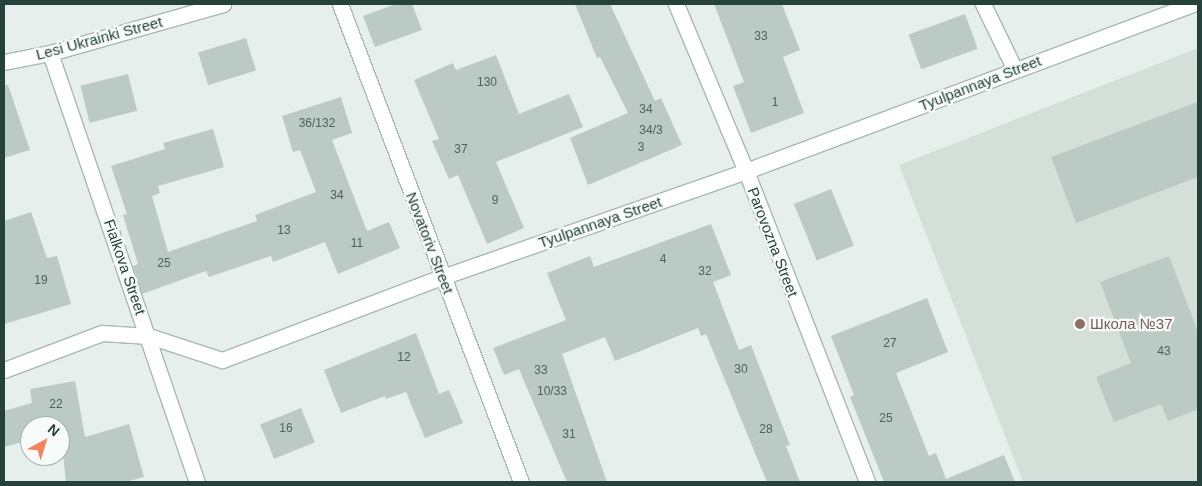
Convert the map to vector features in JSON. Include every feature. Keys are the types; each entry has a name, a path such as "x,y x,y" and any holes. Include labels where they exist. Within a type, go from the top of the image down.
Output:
{"street":[{"name":"Lesi Ukrainki Street","path":"4,62 50,52 223,4"},
{"name":"Novatoriv Street","path":"340,4 442,277 522,482"},
{"name":"Parovozna Street","path":"676,4 746,171 867,482"},
{"path":"983,4 1015,70"},
{"name":"Tyulpannaya Street","path":"4,370 102,333 149,336 222,360 442,277 746,171 1192,4"},
{"name":"Fialkova Street","path":"50,52 149,336 197,482"}],"shaded area":[{"name":"Школа №37","path":"1198,48 1198,482 1023,482 899,165"}],"building":[{"path":"396,4 412,4 422,30 375,47 363,16"},
{"path":"575,4 610,4 655,101 661,98 682,145 588,185 570,138 628,113 600,57 597,58"},
{"path":"714,4 782,4 800,50 783,57 804,113 751,133 733,86 744,82"},
{"path":"965,14 978,49 921,69 909,35"},
{"path":"246,38 256,71 208,85 198,53"},
{"path":"496,55 519,114 569,94 583,127 496,162 524,228 487,244 458,175 449,179 432,141 439,139 414,80 453,63 456,70"},
{"path":"128,74 137,111 90,123 80,86"},
{"path":"4,85 8,85 30,150 4,158"},
{"path":"341,97 352,133 332,140 367,231 389,222 400,248 338,274 325,242 273,262 271,256 209,277 206,271 142,294 133,266 138,264 123,215 127,214 111,166 165,149 163,143 213,129 224,167 158,186 160,193 152,196 168,252 257,221 255,215 316,192 300,150 293,152 282,116"},
{"path":"1198,102 1198,177 1076,223 1051,157"},
{"path":"831,189 854,246 817,261 794,204"},
{"path":"31,212 47,258 57,256 71,304 4,324 4,221"},
{"path":"711,224 731,275 713,282 739,350 751,345 790,445 786,446 800,482 767,482 706,334 701,336 698,328 615,361 605,337 562,354 607,482 567,482 519,369 504,375 493,348 566,320 547,273 590,256 594,267"},
{"path":"1169,256 1198,332 1198,409 1168,421 1161,404 1114,422 1096,377 1131,363 1100,282"},
{"path":"927,298 948,352 896,373 929,456 936,453 946,479 1004,455 1015,482 884,482 850,397 854,395 831,336"},
{"path":"416,333 439,394 449,390 463,423 425,438 406,392 386,399 385,396 341,413 324,370"},
{"path":"75,381 85,437 129,424 144,477 125,482 66,482 64,466 70,466 70,416 20,416 20,443 4,447 4,411 32,403 30,389"},
{"path":"301,408 315,442 274,459 260,424"}],"place":[{"name":"Школа №37","path":"1080,324"}]}
